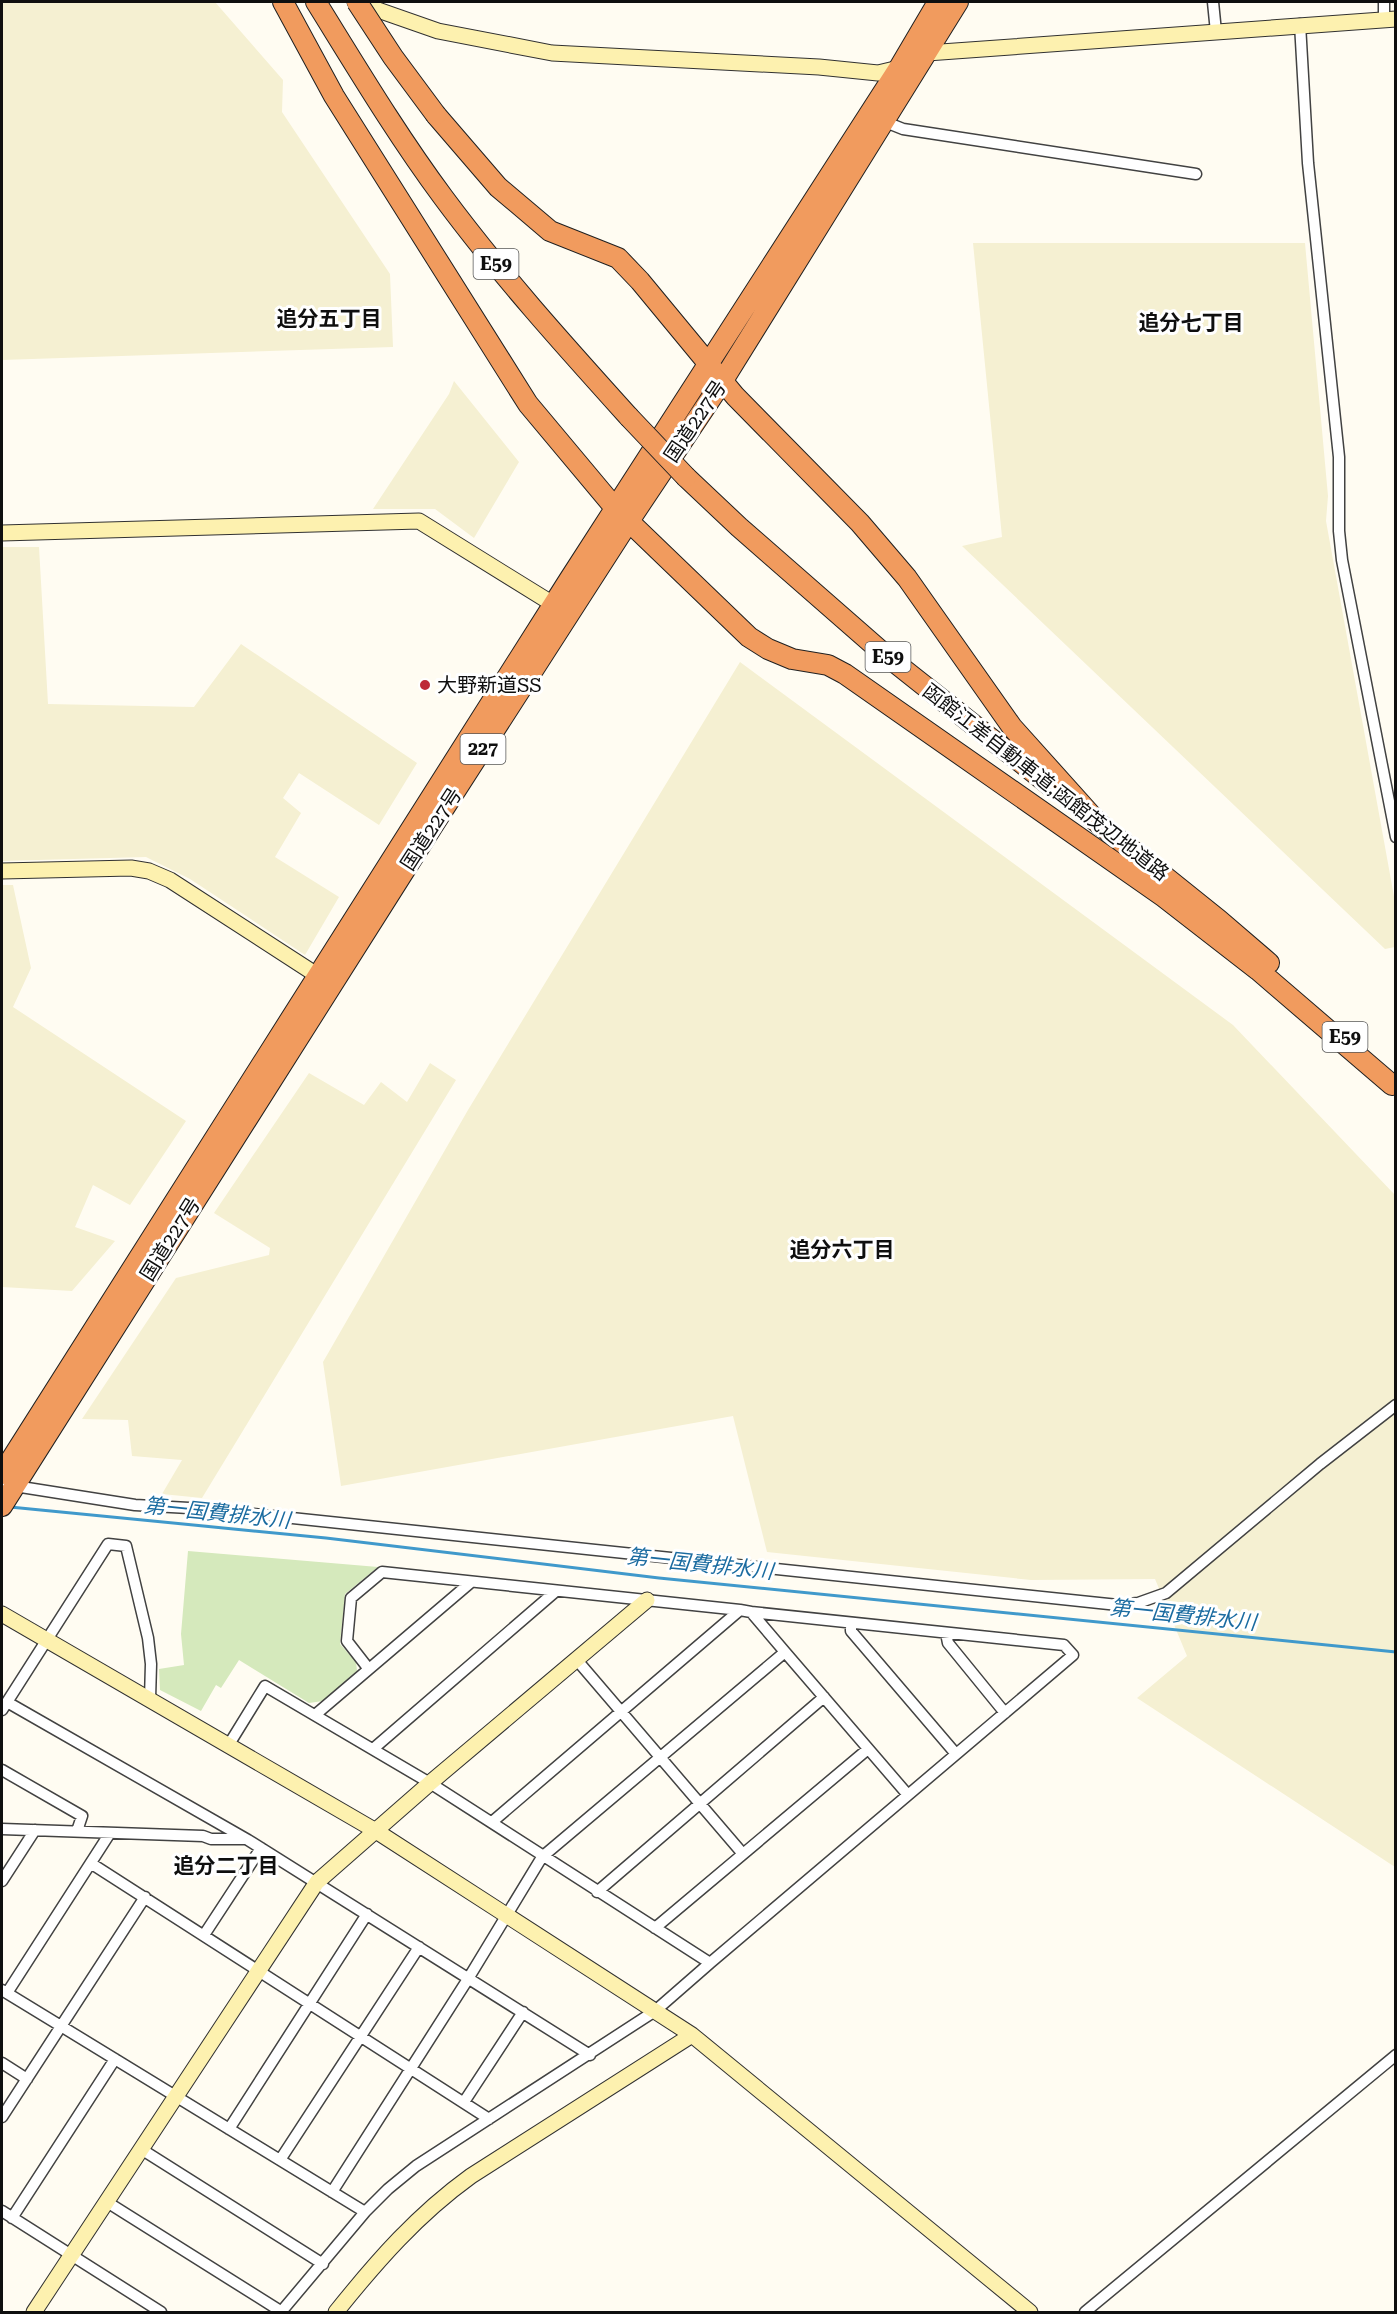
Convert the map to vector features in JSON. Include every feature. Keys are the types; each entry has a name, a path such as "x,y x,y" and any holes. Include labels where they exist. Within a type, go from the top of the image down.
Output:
{"highway":[{"path":"283,2 334,96 528,404 622,515 749,638 792,659 828,665 845,674 1267,969"},
{"name":"函館江差自動車道;函館茂辺地道路","path":"316,2 376,99 443,197 528,303 629,417 686,477 739,527 883,652 1220,920 1267,969 1394,1087"},
{"path":"355,2 436,115 498,187 550,231 618,258 640,281 722,382 860,523 907,578 1012,727 1100,825"},
{"name":"国道227号","path":"5,1490 325,980 622,515 708,365 899,68 938,2"},
{"name":"国道227号","path":"622,515 722,382 958,2"}],"street":[{"path":"355,2 438,31 552,53 819,67 878,73 899,68 927,53 1390,19 1384,2"},
{"path":"1213,2 1216,32"},
{"path":"1300,24 1308,163 1339,457 1339,531 1342,560 1395,837"},
{"path":"883,121 903,129 1196,174"},
{"path":"2,533 419,521 561,610"},
{"path":"2,871 131,868 149,871 170,880 325,980"},
{"path":"5,1490 1118,1605 1146,1601 1166,1593 1320,1464 1395,1405"},
{"path":"150,1699 152,1664 148,1638 126,1546 108,1544 4,1706 248,1839 590,2055"},
{"path":"107,2202 282,2312 365,2212 388,2189 416,2166 655,2011 1073,1654 1064,1645 382,1572 351,1598 347,1641 368,1668"},
{"path":"315,1715 470,1583"},
{"path":"373,1749 555,1591"},
{"path":"38,2311 71,2256 257,1970 317,1882 430,1783 647,1600"},
{"path":"492,1822 740,1610"},
{"path":"751,1612 908,1795"},
{"path":"2,1614 376,1831 692,2035 1030,2313"},
{"path":"851,1623 851,1631 956,1754"},
{"path":"946,1633 948,1643 1005,1713"},
{"path":"332,2192 468,1979 542,1857 785,1652"},
{"path":"576,1659 743,1854"},
{"path":"228,1746 265,1686 430,1783 710,1963"},
{"path":"597,1892 824,1697"},
{"path":"655,1928 868,1749"},
{"path":"2,1770 82,1816 77,1831"},
{"path":"2,1829 248,1839"},
{"path":"2,1881 35,1830"},
{"path":"110,1833 92,1864 4,1992 365,2212"},
{"path":"204,1935 261,1848"},
{"path":"92,1864 489,2119"},
{"path":"2,2117 145,1897"},
{"path":"229,2128 367,1914"},
{"path":"280,2160 419,1947"},
{"path":"464,2102 523,2012"},
{"path":"336,2313 404,2231 440,2199 471,2176 692,2035"},
{"path":"1085,2313 1395,2055"},
{"path":"12,2218 115,2059"},
{"path":"2,2063 27,2079"},
{"path":"141,2149 323,2264"},
{"path":"2,2211 161,2313"}],"shaded area":[{"path":"2,2 215,2 283,80 282,112 390,274 393,347 2,360"},
{"path":"973,243 1305,243 1328,496 1326,521 1395,902 1395,947 1385,949 962,546 1002,537"},
{"path":"454,381 519,462 474,538 435,509 373,509 449,394"},
{"path":"2,547 39,547 48,704 194,707 241,644 417,763 379,825 299,773 283,798 301,813 275,857 339,897 305,955 190,879 146,857 2,861"},
{"path":"740,662 1233,1025 1395,1195 1395,1867 1137,1698 1187,1656 1155,1579 1031,1580 767,1552 733,1416 341,1486 323,1362 468,1110"},
{"path":"2,885 13,885 31,968 13,1007 186,1121 130,1205 93,1185 75,1227 115,1241 72,1291 2,1287"},
{"path":"430,1063 456,1080 202,1498 162,1494 182,1460 132,1456 128,1420 82,1419 176,1278 269,1255 270,1248 214,1213 309,1073 364,1105 381,1082 407,1102"}],"green space":[{"path":"188,1551 378,1567 345,1594 340,1644 356,1662 357,1671 323,1701 309,1703 239,1660 221,1688 216,1685 201,1711 160,1690 159,1669 184,1665 181,1634"}],"waterway":[{"name":"第一国費排水川","path":"10,1507 326,1538 659,1578 1396,1652"}],"place":[{"name":"大野新道SS","path":"425,685"}],"district":[{"name":"追分五丁目","path":"329,319"},
{"name":"追分七丁目","path":"1191,323"},
{"name":"追分六丁目","path":"842,1250"},
{"name":"追分二丁目","path":"226,1866"}]}
